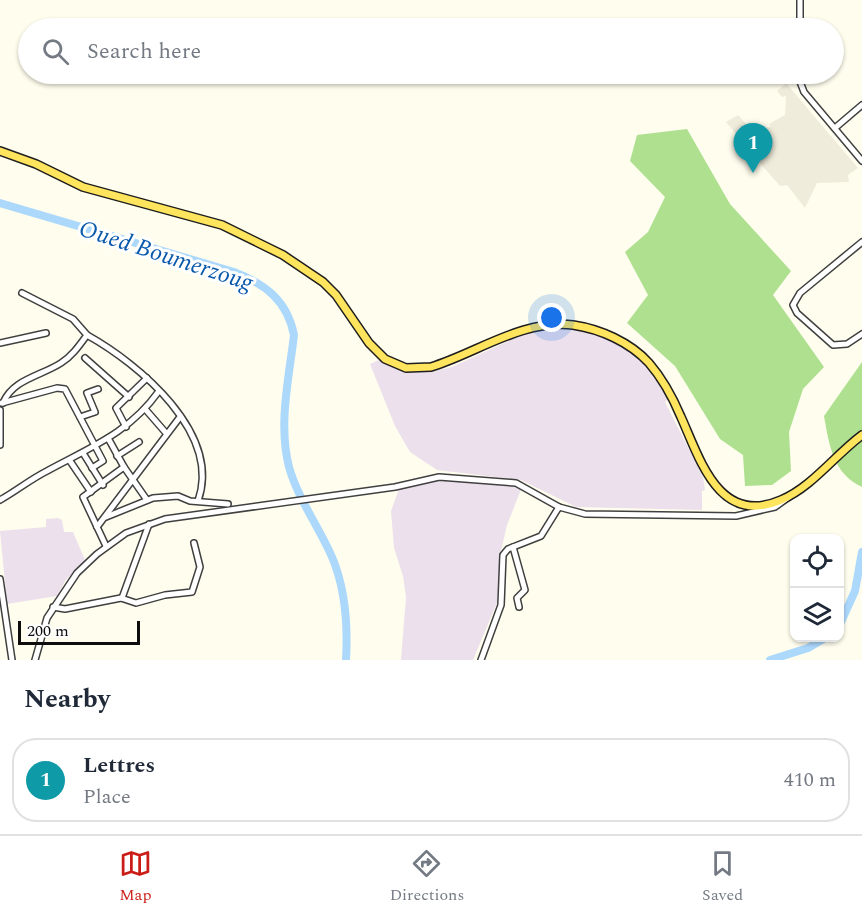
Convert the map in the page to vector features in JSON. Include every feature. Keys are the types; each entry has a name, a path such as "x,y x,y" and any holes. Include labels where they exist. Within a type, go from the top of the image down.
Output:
{"main road":[{"path":"0,151 36,164 83,187 222,225 283,255 316,276 336,295 378,353 395,365 418,369 430,367 519,332 548,326 573,326 612,337 634,350 658,375 680,415 704,471 720,492 739,502 751,505 771,504 793,494 862,435"}],"street":[{"path":"800,0 800,18"},
{"path":"800,84 862,161"},
{"path":"835,128 862,105"},
{"path":"862,242 800,293 793,305 799,315 833,345 847,344 862,334"},
{"path":"22,293 73,319 87,335 117,353 147,378 159,392 180,417 201,458 204,476 198,501"},
{"path":"0,343 46,333"},
{"path":"2,403 13,387 60,364 73,354 87,335"},
{"path":"85,358 129,397"},
{"path":"126,427 116,408 147,378"},
{"path":"2,403 63,388 103,461 92,468"},
{"path":"80,417 95,412 87,393 98,389"},
{"path":"0,500 126,427 146,410 159,392"},
{"path":"0,410 0,445"},
{"path":"146,410 166,433"},
{"path":"97,527 180,417"},
{"path":"108,438 117,456 147,500"},
{"path":"117,456 139,442"},
{"path":"83,453 103,485"},
{"path":"70,461 91,492"},
{"path":"106,546 82,497 103,485 124,467"},
{"path":"35,660 41,635 53,607 77,573 106,546 126,533 165,519 395,487 439,477 500,481 524,486 559,507 585,514 736,516 776,507 793,494"},
{"path":"103,518 147,500 178,496 190,501 228,504"},
{"path":"481,660 501,605 501,560 505,551 541,536 559,507"},
{"path":"122,598 149,524"},
{"path":"53,607 65,609 122,598 136,603 192,592 200,567 195,543"},
{"path":"513,547 525,590 517,598 519,607"},
{"path":"0,579 12,660"}],"shaded area":[{"path":"787,84 858,168 848,175 849,182 817,183 805,208 787,185 780,186 758,161 764,158 752,143 742,141 726,122 738,115 747,125 757,129 771,127 769,124 785,115 786,96 782,97 777,91"},
{"path":"554,328 581,330 613,340 651,369 669,398 665,402 703,477 705,490 702,491 702,510 576,507 521,480 437,470 410,452 395,426 370,364 381,359 411,372 430,372 452,367 528,332"},
{"path":"440,479 522,487 507,525 499,559 499,598 473,660 401,660 406,597 403,576 394,548 391,511 399,489"},
{"path":"46,519 62,520 64,532 73,532 85,560 65,581 57,596 7,604 0,531 46,527"}],"green space":[{"path":"687,129 730,204 791,271 773,295 824,367 803,389 789,432 791,471 772,485 745,486 743,455 720,439 675,366 627,323 648,295 625,252 648,232 665,197 630,161 637,135"},
{"path":"862,362 862,487 845,474 834,457 824,416"}],"waterway":[{"name":"Oued Boumerzoug","path":"0,203 234,272 265,288 280,303 291,323 294,335 284,418 286,451 293,479 337,569 346,621 346,660"},
{"name":"Oued Boumerzoug","path":"844,615 855,591 862,552"},
{"name":"Oued Boumerzoug","path":"770,660 808,648 818,642"}],"place":[{"name":"Lettres","path":"753,173"}]}
